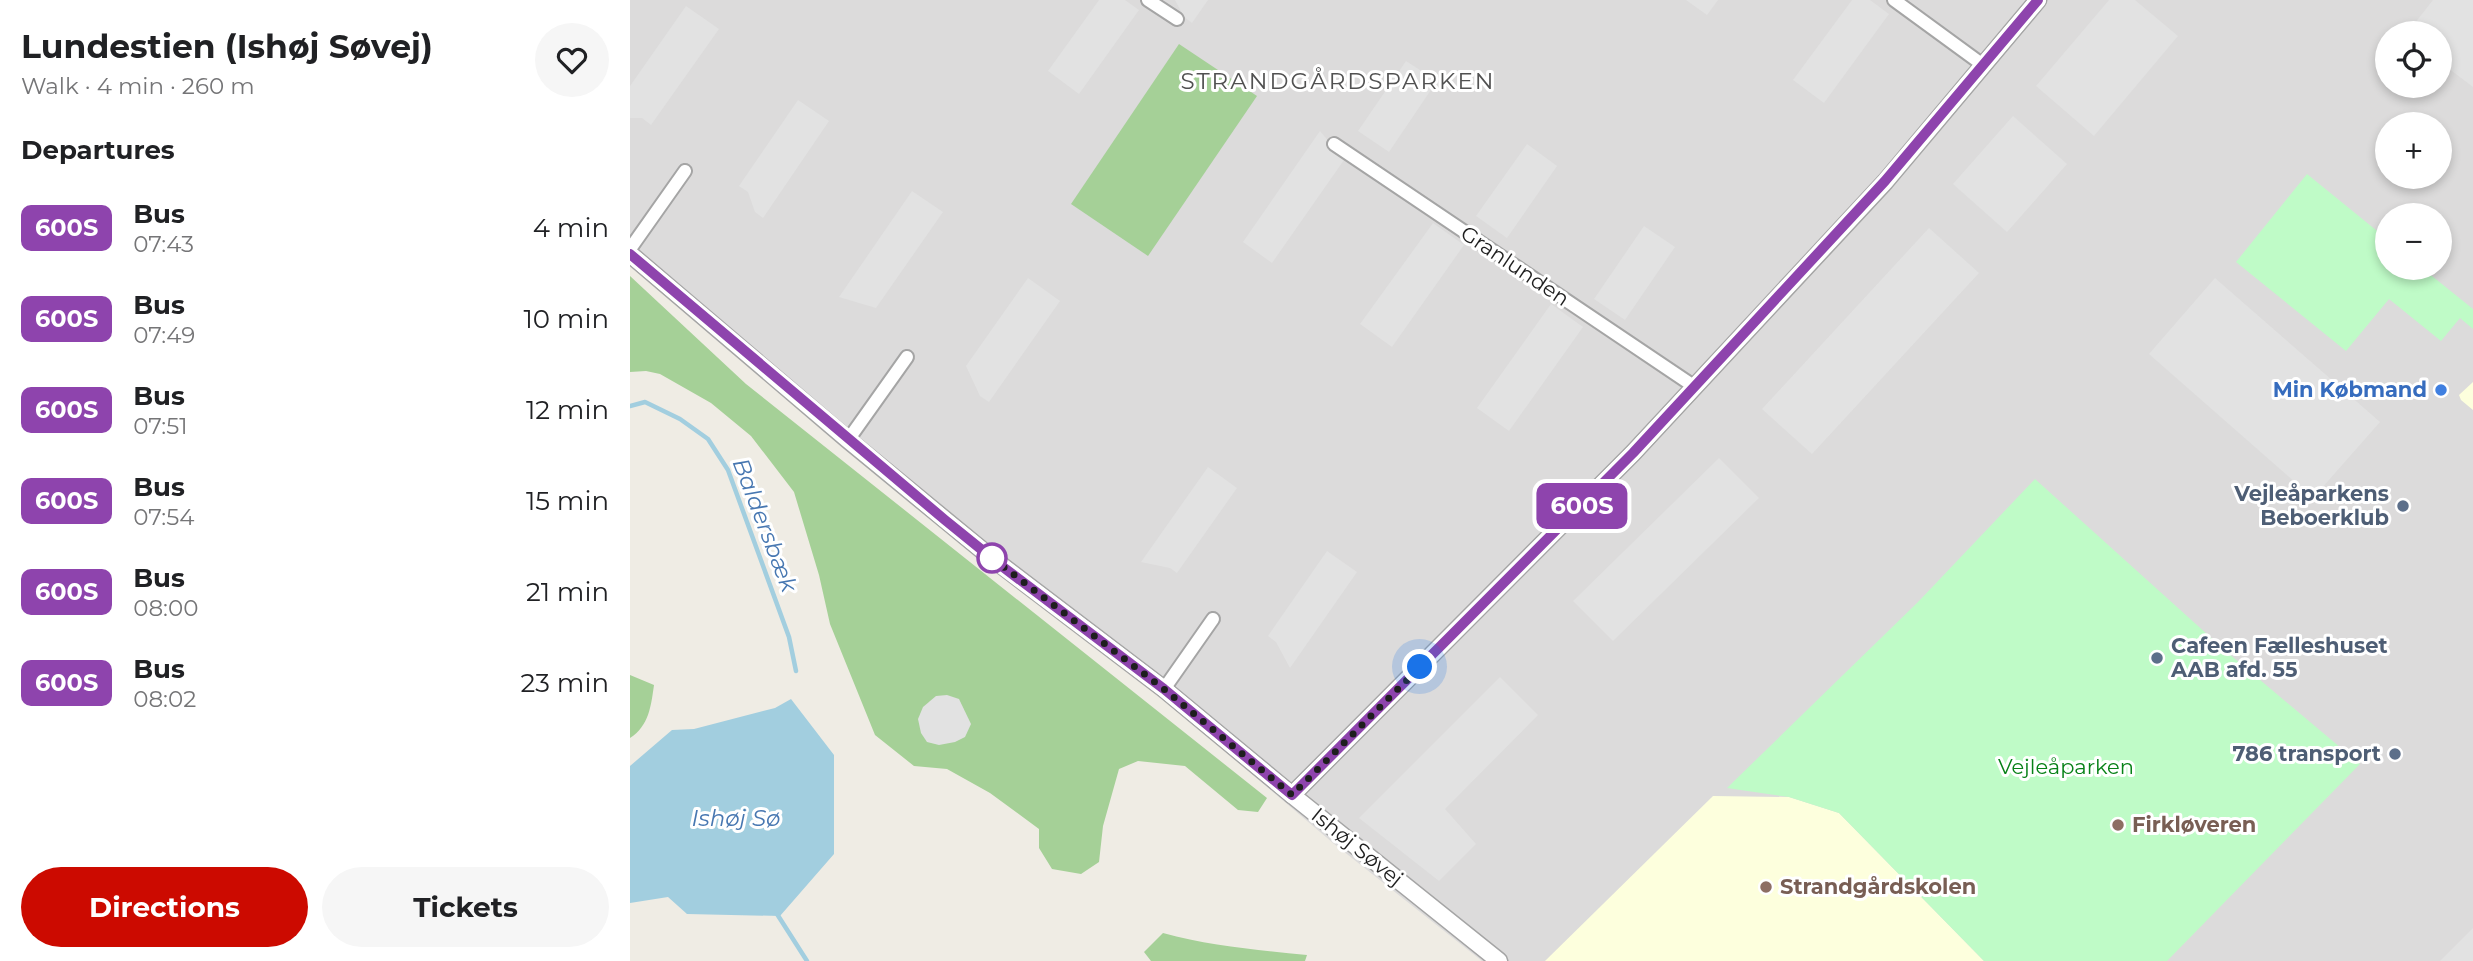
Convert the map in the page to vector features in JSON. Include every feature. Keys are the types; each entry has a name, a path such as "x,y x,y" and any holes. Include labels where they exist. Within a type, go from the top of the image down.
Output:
{"street":[{"path":"1149,0 1177,19"},
{"path":"1894,0 1983,65"},
{"path":"1292,795 1547,541 1695,387 1885,181 2038,0"},
{"name":"Granlunden","path":"1334,145 1695,387"},
{"path":"630,252 685,171"},
{"name":"Ishøj Søvej","path":"630,252 848,440 1003,567 1164,689 1499,961"},
{"path":"848,440 907,357"},
{"path":"1164,689 1213,619"}],"shaded area":[{"path":"630,0 2473,0 2473,961 1482,961 1333,843 630,245"},
{"path":"1099,0 1125,0 1139,10 1079,94 1048,71"},
{"path":"1175,0 1208,0 1192,23 1184,17"},
{"path":"1686,0 1718,0 1707,15"},
{"path":"1852,0 1870,0 1889,14 1824,103 1793,80"},
{"path":"2109,0 2135,0 2178,36 2094,136 2036,86"},
{"path":"2433,0 2473,0 2473,87 2452,71 2452,21 2416,21"},
{"path":"686,6 719,29 651,125 642,118 630,118 630,86"},
{"path":"1406,61 1437,81 1389,152 1358,131"},
{"path":"798,100 829,121 763,218 755,212 748,192 739,186"},
{"path":"2013,116 2067,164 2007,232 1953,184"},
{"path":"1320,131 1344,160 1272,263 1243,242"},
{"path":"1527,144 1557,166 1507,238 1476,216"},
{"path":"912,191 943,212 876,308 839,297"},
{"path":"1433,223 1464,245 1392,347 1360,324"},
{"path":"1644,226 1675,247 1625,320 1594,299"},
{"path":"1929,228 1979,273 1812,454 1762,409"},
{"path":"1028,278 1060,301 989,402 980,396 966,366"},
{"path":"2215,278 2380,422 2313,498 2149,354"},
{"path":"1551,304 1583,327 1509,431 1477,408"},
{"path":"2473,382 2473,410 2459,395"},
{"path":"1719,458 1759,498 1613,641 1573,601"},
{"path":"1208,467 1237,488 1177,573 1170,568 1141,562"},
{"path":"1327,551 1357,572 1290,668 1276,642 1268,636"},
{"path":"1500,677 1538,715 1445,809 1476,844 1439,881 1359,818"},
{"path":"947,695 959,699 971,724 965,737 955,742 939,745 927,742 921,733 918,719 923,707 936,696"},
{"name":"Strandgårdskolen","path":"1713,796 1789,797 1839,813 1984,961 1545,961"},
{"path":"2473,928 2473,961 2440,961"}],"green space":[{"path":"1179,44 1257,96 1148,256 1071,204"},
{"path":"2307,174 2375,229 2375,280 2437,280 2473,309 2473,329 2460,318 2441,341 2389,299 2346,351 2236,262"},
{"path":"630,276 746,384 1267,798 1258,812 1238,810 1185,766 1138,761 1119,769 1103,826 1099,862 1081,874 1052,869 1039,848 1039,829 990,793 947,769 914,766 875,735 830,624 819,575 794,492 751,436 711,403 660,374 630,372"},
{"name":"Vejleåparken","path":"2035,479 2228,653 2360,764 2167,961 1984,961 1839,813 1789,797 1727,788 1918,602"},
{"path":"630,675 654,685 645,721 630,738"},
{"path":"1163,933 1217,944 1307,955 1305,961 1151,961 1144,952"}],"water":[{"name":"Ishøj Sø","path":"791,699 834,755 834,854 780,916 687,914 668,897 630,903 630,766 672,730 694,729 775,708"}],"waterway":[{"name":"Baldersbæk","path":"630,406 645,402 680,419 708,439 728,470 789,637 796,671"},
{"path":"777,914 807,961"}],"bus line":[{"name":"600S","path":"630,254 945,520 1164,689 1292,795 1520,568 1699,383 1885,181 2038,0"}],"place":[{"name":"Min Købmand","path":"2441,390"},
{"name":"Vejleåparkens Beboerklub","path":"2403,506"},
{"name":"Cafeen Fælleshuset AAB afd. 55","path":"2157,658"},
{"name":"786 transport","path":"2395,754"},
{"name":"Firkløveren","path":"2118,825"},
{"name":"Strandgårdskolen","path":"1766,887"}],"district":[{"name":"STRANDGÅRDSPARKEN","path":"1338,81"}],"route":[{"path":"992,558 988,555 1164,689 1292,795 1420,667"}]}
